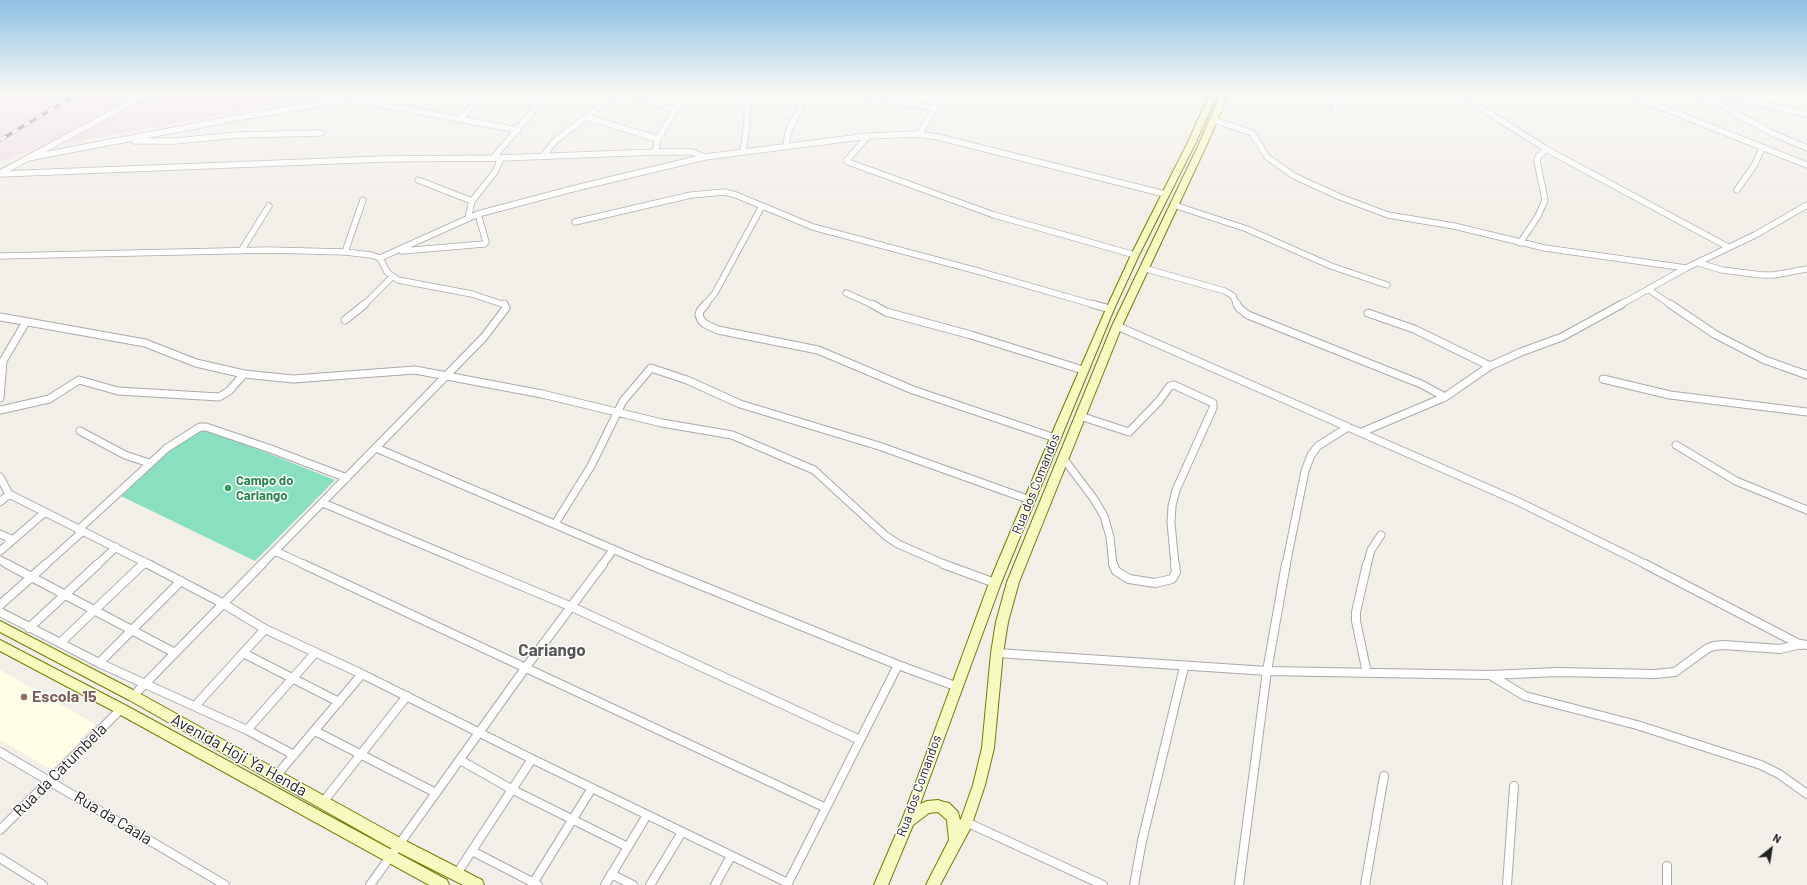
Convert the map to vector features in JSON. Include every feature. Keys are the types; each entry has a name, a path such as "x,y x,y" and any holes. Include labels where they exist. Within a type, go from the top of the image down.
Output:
{"main road":[{"name":"Rua dos Comandos","path":"881,885 908,820 939,732 958,687 995,583 1083,370 1135,255 1195,134"},
{"name":"Rua dos Comandos","path":"933,885 966,822 979,785 988,748 997,653 1002,622 1013,582 1117,326 1207,134"},
{"name":"Avenida Hoji Ya Henda","path":"0,626 133,696 399,845 477,885"},
{"name":"Avenida Hoji Ya Henda","path":"0,645 121,709 442,885"},
{"path":"908,820 927,807 938,806 944,808 953,817 956,841"}],"street":[{"path":"0,174 72,134"},
{"path":"28,158 155,134"},
{"path":"124,140 160,142 238,135 296,134"},
{"path":"494,157 514,134"},
{"path":"544,156 555,141 564,134"},
{"path":"643,134 658,139"},
{"path":"655,152 661,134"},
{"path":"743,152 745,134"},
{"path":"786,145 789,134"},
{"path":"0,256 241,250 345,252 371,255 380,258 478,214 705,157 786,145 868,136 911,134"},
{"path":"920,134 1021,157 1165,194"},
{"path":"1253,134 1263,152 1278,166 1294,176 1340,197 1388,215 1454,226 1520,243 1686,268"},
{"path":"1522,134 1546,149 1728,247"},
{"path":"1728,134 1807,165"},
{"path":"1775,134 1807,148"},
{"path":"868,136 846,161 994,215 1135,255"},
{"path":"1737,190 1755,164 1762,148"},
{"path":"1520,243 1546,200 1536,161 1546,149"},
{"path":"0,174 383,159 501,158 655,152 692,152 705,157"},
{"path":"468,218 472,201 495,172 501,158"},
{"path":"418,180 472,201"},
{"path":"575,222 691,195 713,192 736,195 813,226 1110,309"},
{"path":"345,252 363,200"},
{"path":"1174,204 1247,229 1330,266 1387,285"},
{"path":"1362,432 1445,397 1490,366 1521,352 1562,337 1686,268 1699,263 1755,234 1807,205"},
{"path":"241,250 269,206"},
{"path":"762,206 715,293 700,311 699,315 705,324 718,330 818,350 913,390 1055,438"},
{"path":"398,251 482,245 486,242 478,214"},
{"path":"133,696 446,376 495,325 503,313 505,305 472,294 413,284 392,277 383,267 380,258"},
{"path":"1699,263 1722,270 1762,275 1774,275 1807,269"},
{"path":"1143,268 1225,291 1233,296 1239,308 1248,315 1310,338 1375,367 1421,384 1445,397"},
{"path":"345,320 392,277"},
{"path":"1648,289 1716,335 1765,360 1807,375"},
{"path":"846,293 865,300 886,312 971,335 1083,370"},
{"path":"1368,313 1427,335 1490,366"},
{"path":"0,317 144,343 171,352 196,363 244,374 293,379 325,378 412,370 542,394 662,423 732,435 806,466 820,475 886,536 898,544 927,558 995,583"},
{"path":"0,398 3,361 26,322"},
{"path":"1117,326 1517,501 1677,580 1805,646"},
{"path":"555,524 591,466 623,401 646,372 651,368 687,380 740,404 879,446 1030,500"},
{"path":"0,410 49,399 80,380 118,391 219,397 229,391 244,374"},
{"path":"1603,379 1670,395 1807,412"},
{"path":"1063,458 1094,499 1104,516 1110,537 1113,567 1116,571 1129,579 1140,581 1155,583 1172,579 1176,572 1171,523 1172,506 1176,490 1213,408 1213,403 1177,385 1172,385 1159,401 1129,432 1080,416"},
{"path":"0,605 32,577 149,463 176,441 200,427 206,427 347,478"},
{"path":"1240,885 1267,672 1284,575 1305,471 1311,455 1318,446 1348,427"},
{"path":"80,431 119,452 149,463"},
{"path":"1676,445 1736,481 1807,510"},
{"path":"376,448 613,550 898,665 958,687"},
{"path":"0,477 9,494 44,514 181,581 224,604 264,629 362,674 787,884 898,665"},
{"path":"0,502 9,494"},
{"path":"323,503 572,607 860,740"},
{"path":"0,551 44,514"},
{"path":"0,534 13,540"},
{"path":"1367,673 1357,626 1356,612 1362,581 1371,550 1381,534"},
{"path":"29,628 116,548"},
{"path":"370,885 526,667 613,550"},
{"path":"275,551 826,808"},
{"path":"0,560 175,653"},
{"path":"60,643 144,562"},
{"path":"99,663 181,581"},
{"path":"0,612 99,663 247,730 294,755"},
{"path":"195,706 264,629"},
{"path":"997,653 1267,672 1490,675 1557,672 1666,674 1681,669 1708,648 1714,646 1723,645 1780,649 1805,646"},
{"path":"247,730 315,652"},
{"path":"243,653 339,702"},
{"path":"1134,885 1142,840 1184,666"},
{"path":"276,776 362,674"},
{"path":"1490,675 1526,696 1637,725 1761,764 1779,774 1807,794"},
{"path":"323,802 407,696"},
{"name":"Rua da Catumbela","path":"0,830 121,709"},
{"path":"315,731 436,793"},
{"name":"Rua da Caala","path":"0,752 225,885"},
{"path":"456,875 532,759"},
{"path":"460,760 513,790 628,847"},
{"path":"1365,885 1384,776"},
{"path":"1508,885 1514,786"},
{"path":"472,851 534,884 571,818 592,788"},
{"path":"604,885 647,815"},
{"path":"966,822 1102,885"},
{"path":"650,885 682,832"},
{"path":"715,885 731,856"},
{"path":"0,858 43,885"},
{"path":"1666,866 1667,885"},
{"path":"611,874 633,885"}],"shaded area":[{"path":"0,134 115,134 39,148 0,161"},
{"name":"Escola 15","path":"0,670 95,724 52,770 0,740"}],"green space":[{"name":"Campo do Cariango","path":"197,425 335,480 255,561 121,496"}],"railway":[{"path":"0,140 10,134"}],"place":[{"name":"Campo do Cariango","path":"228,488"},
{"name":"Escola 15","path":"24,697"}],"district":[{"name":"Cariango","path":"552,650"}]}
